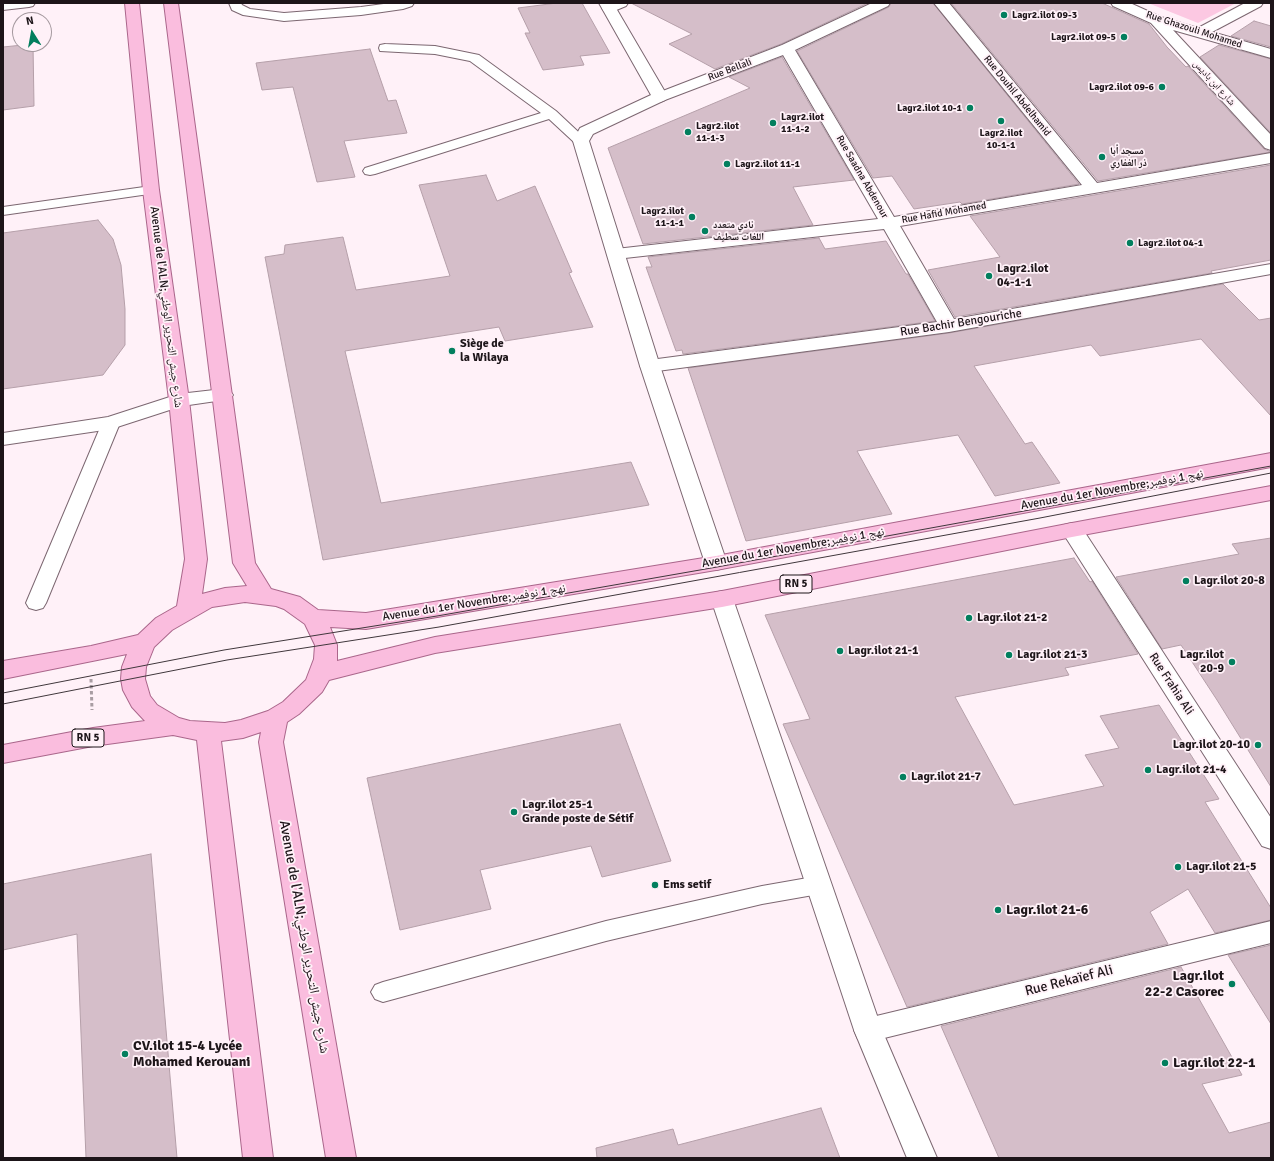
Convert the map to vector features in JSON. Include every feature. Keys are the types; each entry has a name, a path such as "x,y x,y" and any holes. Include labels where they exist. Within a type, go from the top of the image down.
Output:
{"main road":[{"name":"Avenue de l'ALN;شارع جيش التحرير الوطني","path":"132,3 151,190 179,400 196,559 188,610"},
{"path":"171,3 244,563 264,596"},
{"name":"Avenue du 1er Novembre;نهج 1 نوفمبر","path":"313,618 366,621 716,563 1271,460"},
{"name":"RN 5","path":"321,674 435,645 722,599 1072,530 1271,493"},
{"path":"245,594 264,596 278,598 292,603 313,618 321,630 326,644 326,659 321,674 314,686 304,698 276,717 243,729 225,732 190,730 173,726 148,711 140,701 135,690 133,679 134,667 138,654 146,642 164,624 205,601 225,596 245,594"},
{"path":"3,670 91,654 146,642"},
{"name":"Avenue de l'ALN;شارع جيش التحرير الوطني","path":"276,717 271,742 341,1158"},
{"name":"RN 5","path":"3,754 93,737 173,726"},
{"path":"208,731 258,1158"}],"street":[{"name":"Rue Bellali","path":"581,141 586,132 606,121 660,97 787,48 883,3"},
{"name":"Rue Douhil Abdelhamid","path":"941,3 1093,188"},
{"name":"Rue Ghazouli Mohamed","path":"1118,3 1156,20 1271,54"},
{"path":"1199,33 1256,3"},
{"path":"612,5 660,97"},
{"name":"شارع ابن باديس","path":"1156,20 1271,145"},
{"name":"Rue Saadna Abdenour","path":"787,48 949,326"},
{"path":"581,141 650,366 716,563"},
{"name":"Rue Hafid Mohamed","path":"616,254 889,223 1271,158"},
{"name":"Rue Bachir Bengouriche","path":"650,366 949,326 1271,269"},
{"path":"3,439 111,423 179,400 223,395"},
{"name":"Rue Frahia Ali","path":"1072,530 1271,839"},
{"path":"722,599 868,1030 922,1158"},
{"name":"Rue Rekaïef Ali","path":"868,1030 1271,932"}],"lane":[{"path":"3,6 29,3"},
{"path":"235,3 236,6 247,12 284,17 361,11 408,3"},
{"path":"385,48 435,50 474,58 551,114 581,141"},
{"path":"370,171 551,114"},
{"path":"3,210 151,190"},
{"path":"36,603 111,423"},
{"path":"383,992 606,931 762,895 819,885"}],"path":[{"path":"91,654 93,737"}],"shaded area":[{"path":"1148,3 1236,3 1198,23"}],"building":[{"path":"557,3 582,3 610,53 580,56 584,65 543,70 525,33 530,33 518,8"},
{"path":"631,3 868,3 781,44 715,69 669,44 692,34"},
{"name":"Lagr2.ilot 10-1","path":"891,3 933,3 1079,184 962,204 960,202 914,209 892,176 873,178 797,51 889,7"},
{"path":"951,3 1102,3 1149,24 1167,47 1186,67 1188,66 1264,149 1271,152 1098,181"},
{"path":"1254,21 1271,26 1271,47 1231,36"},
{"path":"1219,45 1271,59 1271,133 1200,57"},
{"path":"12,46 12,52 33,52 34,106 3,110 3,47"},
{"path":"370,49 388,101 396,100 407,133 344,141 355,177 317,182 293,87 262,90 256,63"},
{"name":"Lagr2.ilot 11-1","path":"782,57 854,180 793,187 813,225 643,244 608,148 750,88 729,77"},
{"name":"Lagr2.ilot 04-1","path":"1271,165 1271,260 1211,271 1212,273 955,317 928,270 1000,257 970,216"},
{"path":"486,175 497,201 535,186 572,272 569,273 593,327 505,341 499,327 345,351 381,503 631,462 649,505 323,560 265,257 284,254 285,245 343,237 356,290 450,276 419,185"},
{"path":"98,220 113,239 121,265 125,309 125,345 103,375 3,389 3,233"},
{"path":"819,238 825,249 886,241 906,274 908,274 935,321 683,354 682,350 676,351 646,267 652,267 648,257"},
{"path":"1223,284 1259,320 1271,318 1271,416 1201,339 1100,356 1091,345 974,366 1025,444 1032,442 1060,483 995,496 958,435 857,451 892,514 746,541 688,368 949,333"},
{"path":"1271,538 1271,787 1181,645 1162,649 1116,577 1239,554 1232,544"},
{"path":"1074,558 1090,582 1092,581 1138,654 1065,668 1069,675 955,697 1014,805 1104,786 1085,755 1119,748 1100,716 1159,705 1219,799 1205,802 1271,908 1271,920 1215,933 1188,889 1150,912 1168,944 907,1007 783,724 810,719 765,615"},
{"name":"Lagr.ilot 25-1 Grande poste de Sétif","path":"620,724 671,861 602,877 591,846 480,870 491,909 400,930 367,778"},
{"name":"CV.ilot 15-4 Lycée Mohamed Kerouani","path":"151,854 177,1158 86,1158 77,934 3,950 3,884"},
{"path":"1271,945 1271,1024 1228,955"},
{"name":"Lagr.ilot 22-1","path":"1181,967 1242,1075 1202,1084 1229,1133 1271,1122 1271,1158 999,1158 941,1026"},
{"path":"821,1108 840,1158 597,1158 596,1148 673,1129 678,1145"}],"tram line":[{"path":"3,693 224,650 437,616 717,567 1271,466"},
{"path":"3,704 227,660 439,627 1040,518 1271,473"}],"place":[{"name":"Lagr2.ilot 09-3","path":"1004,15"},
{"name":"Lagr2.ilot 09-5","path":"1124,37"},
{"name":"Lagr2.ilot 09-6","path":"1162,87"},
{"name":"Lagr2.ilot 10-1","path":"970,108"},
{"name":"Lagr2.ilot 10-1-1","path":"1001,121"},
{"name":"Lagr2.ilot 11-1-2","path":"773,123"},
{"name":"Lagr2.ilot 11-1-3","path":"688,132"},
{"name":"مسجد أبا ذر الغفاري","path":"1102,157"},
{"name":"Lagr2.ilot 11-1","path":"727,164"},
{"name":"Lagr2.ilot 11-1-1","path":"692,217"},
{"name":"نادي متعدد اللغات سطيف","path":"705,231"},
{"name":"Lagr2.ilot 04-1","path":"1130,243"},
{"name":"Lagr2.ilot 04-1-1","path":"989,276"},
{"name":"Siège de la Wilaya","path":"452,351"},
{"name":"Lagr.ilot 20-8","path":"1186,581"},
{"name":"Lagr.ilot 21-2","path":"969,618"},
{"name":"Lagr.ilot 21-1","path":"840,651"},
{"name":"Lagr.ilot 21-3","path":"1009,655"},
{"name":"Lagr.ilot 20-9","path":"1232,662"},
{"name":"Lagr.ilot 20-10","path":"1258,745"},
{"name":"Lagr.ilot 21-4","path":"1148,770"},
{"name":"Lagr.ilot 21-7","path":"903,777"},
{"name":"Lagr.ilot 25-1 Grande poste de Sétif","path":"514,812"},
{"name":"Lagr.ilot 21-5","path":"1178,867"},
{"name":"Ems setif","path":"655,885"},
{"name":"Lagr.ilot 21-6","path":"998,910"},
{"name":"Lagr.ilot 22-2 Casorec","path":"1232,984"},
{"name":"CV.ilot 15-4 Lycée Mohamed Kerouani","path":"125,1054"},
{"name":"Lagr.ilot 22-1","path":"1165,1063"}]}
